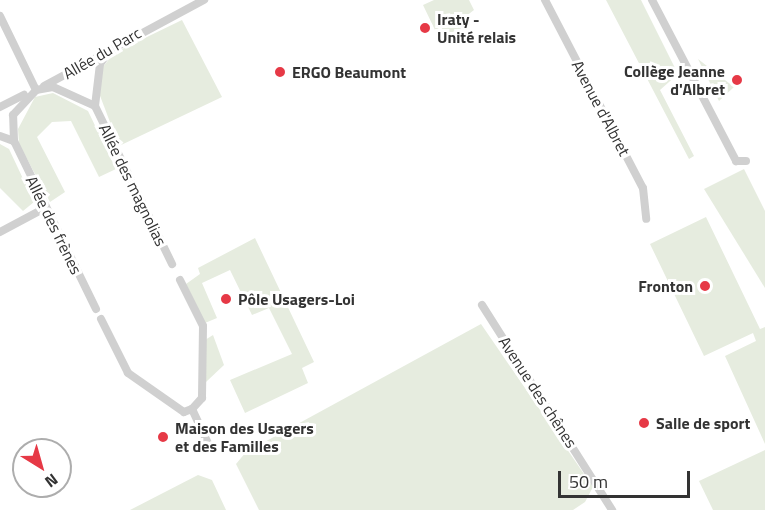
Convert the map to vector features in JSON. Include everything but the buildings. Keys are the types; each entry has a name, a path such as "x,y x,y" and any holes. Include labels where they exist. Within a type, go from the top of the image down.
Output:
{"lane":[{"name":"Allée du Parc","path":"0,107 204,0"},
{"name":"Avenue d'Albret","path":"545,0 643,188 646,219"},
{"path":"652,0 736,161 746,161"},
{"path":"0,16 36,90"},
{"path":"0,136 14,141 13,115 36,90 53,87 95,106 100,64 110,50"},
{"name":"Allée des magnolias","path":"95,106 172,264"},
{"name":"Allée des frènes","path":"14,141 52,223 96,309"},
{"path":"0,232 45,208"},
{"path":"101,319 128,373 184,412 192,409 202,398 203,326 180,280"},
{"name":"Avenue des chênes","path":"482,305 612,510"},
{"path":"192,409 209,445"}],"shaded area":[{"path":"434,0 469,0 474,10 461,20 464,27 446,35 441,27 435,30 423,5"},
{"path":"606,0 641,0 678,74 660,90 694,156 689,159"},
{"path":"182,20 222,97 119,146 99,93 102,68 114,53"},
{"path":"698,59 734,87 719,101"},
{"path":"53,93 88,111 116,169 99,177 71,121 52,122 37,137 65,192 50,202 19,144 18,129 35,97"},
{"path":"0,144 9,149 34,202 23,211 0,188"},
{"path":"744,169 765,211 765,288 704,189"},
{"name":"Fronton","path":"706,217 760,329 765,327 765,444 725,356 756,341 753,333 704,356 650,244"},
{"path":"255,238 314,362 302,368 308,383 245,413 230,380 292,354 269,308 252,315 230,270 202,283 217,318 205,323 186,284 200,274 198,268"},
{"path":"481,324 593,487 585,502 573,510 259,510 236,464 246,452"},
{"path":"213,335 224,365 206,382 205,340"},
{"path":"765,450 765,510 713,510 699,481"},
{"path":"198,475 212,480 226,510 130,510"}],"place":[{"name":"Iraty - Unité relais","path":"425,28"},
{"name":"ERGO Beaumont","path":"280,72"},
{"name":"Collège Jeanne d'Albret","path":"737,80"},
{"name":"Fronton","path":"705,286"},
{"name":"Pôle Usagers-Loi","path":"226,299"},
{"name":"Salle de sport","path":"644,423"},
{"name":"Maison des Usagers et des Familles","path":"163,437"}]}
